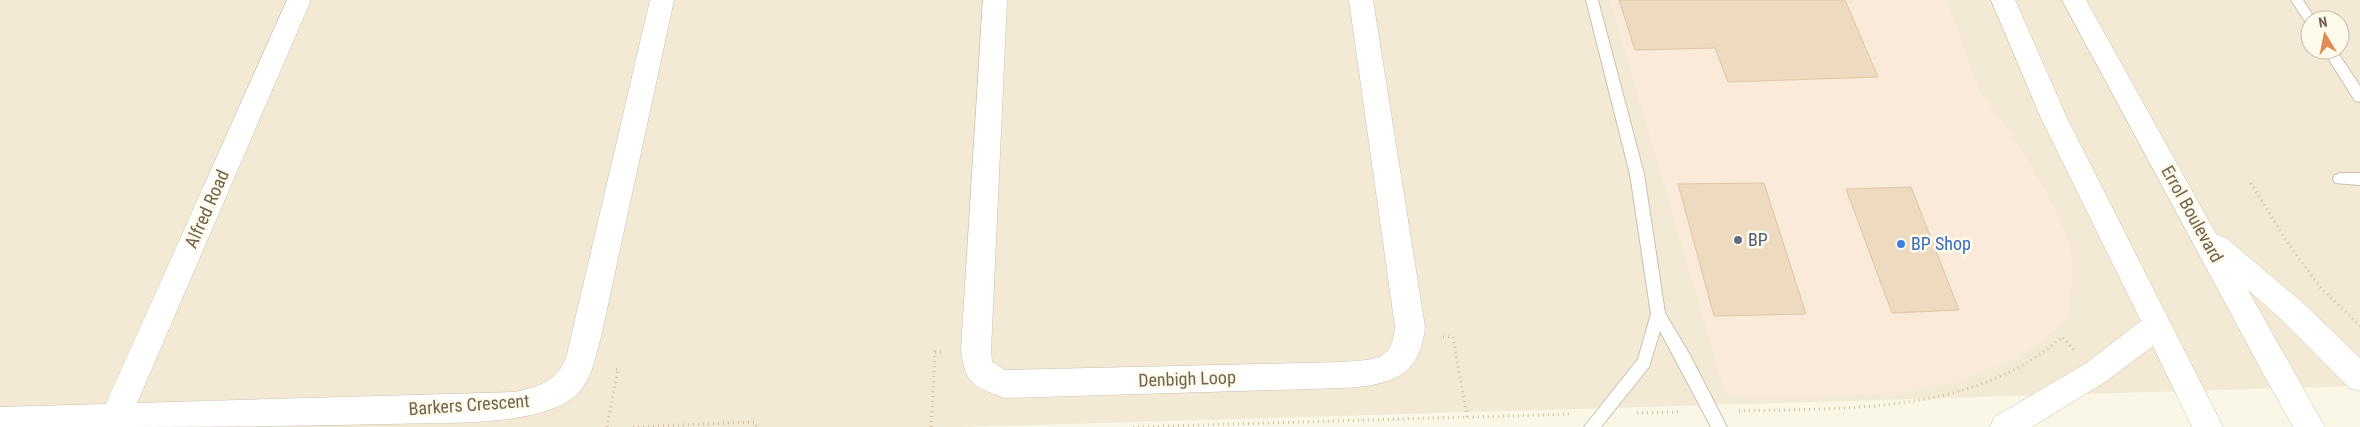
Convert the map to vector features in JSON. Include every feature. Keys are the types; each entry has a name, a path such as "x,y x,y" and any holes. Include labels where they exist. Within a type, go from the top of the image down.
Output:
{"street":[{"name":"Alfred Road","path":"115,418 299,0"},
{"name":"Barkers Crescent","path":"0,421 516,406 542,400 562,389 577,372 586,337 662,0"},
{"name":"Denbigh Loop","path":"995,0 976,350 978,368 990,378 1004,384 1343,375 1379,372 1399,362 1409,348 1409,317 1361,0"},
{"path":"2003,0 2054,118 2208,427"},
{"name":"Errol Boulevard","path":"2074,0 2274,366 2310,427"},
{"path":"2204,235 2292,311 2360,378"},
{"path":"2005,427 2095,373 2157,326"}],"lane":[{"path":"1592,0 1637,174 1658,314 1685,360 1719,427"},
{"path":"2336,60 2360,97"},
{"path":"2340,179 2360,179"},
{"path":"1592,427 1644,362 1658,314"}],"path":[{"path":"2251,183 2287,242 2315,279 2360,326"},
{"path":"1410,339 1453,337 1467,418"},
{"path":"931,427 935,352 976,350"},
{"path":"633,427 754,422 756,427"}],"shaded area":[{"path":"0,0 2360,0 2360,386 962,427 0,427"},
{"path":"1610,0 1947,0 1979,90 2022,150 2052,203 2071,245 2072,279 2068,319 2021,357 1960,381 1889,395 1738,396 1724,390"}],"building":[{"path":"1619,0 1845,0 1878,77 1728,82 1715,48 1635,50"},
{"path":"1764,183 1806,314 1714,316 1678,184"},
{"path":"1911,187 1959,310 1892,313 1846,189"}],"place":[{"name":"BP","path":"1738,240"},
{"name":"BP Shop","path":"1901,244"}]}
